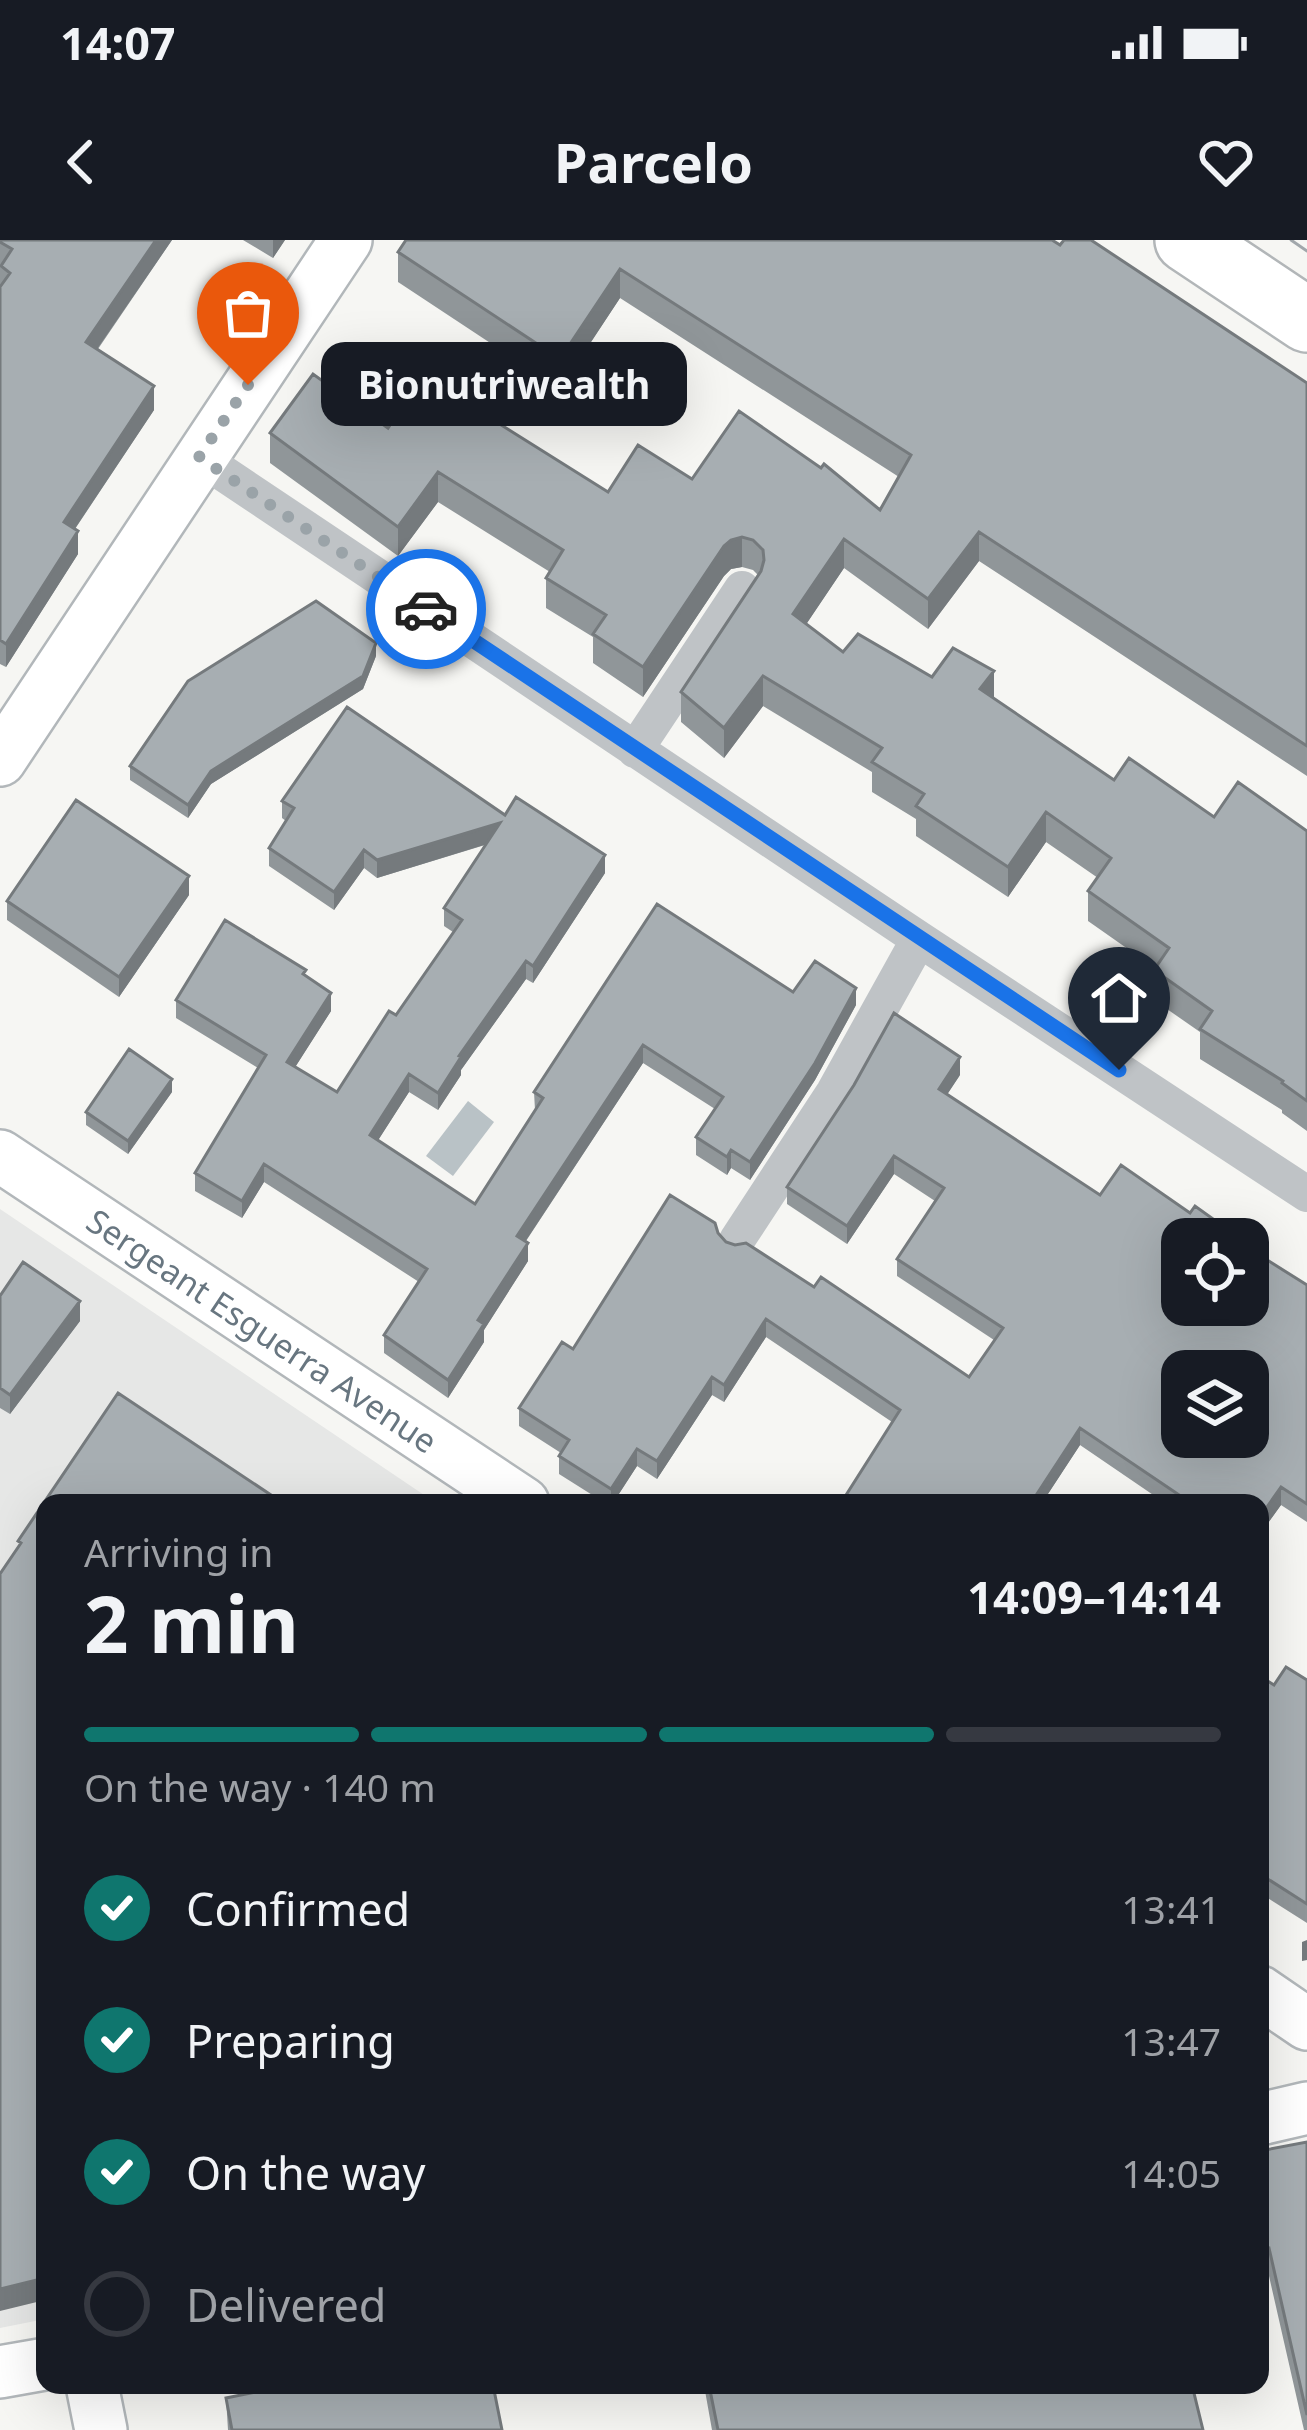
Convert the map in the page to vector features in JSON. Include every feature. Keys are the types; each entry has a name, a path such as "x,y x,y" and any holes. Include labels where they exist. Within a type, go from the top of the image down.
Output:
{"highway":[{"path":"1187,240 1307,320"}],"street":[{"path":"0,760 346,240"},
{"path":"199,457 1307,1194"},
{"path":"635,750 742,590"},
{"path":"737,1240 834,1091 920,939"},
{"name":"Sergeant Esguerra Avenue","path":"0,1156 509,1494"},
{"path":"1269,1998 1307,2024"},
{"path":"1269,2117 1307,2108"},
{"path":"0,2372 36,2366"},
{"path":"94,2394 101,2430"}],"shaded area":[{"path":"468,1101 494,1122 453,1176 426,1156"},
{"path":"0,1209 423,1494 36,1494 36,2321 0,2328"}],"building":[{"path":"0,240 156,240 86,342 154,386 64,522 78,531 6,644 0,640 0,287 10,273 1,266 12,249"},
{"path":"406,240 1052,240 1060,245 1064,240 1091,240 1307,383 1307,746 979,532 928,599 844,539 793,614 843,652 858,634 932,677 953,648 994,671 980,689 1114,780 1129,758 1214,817 1238,782 1307,831 1307,1101 1200,1029 1212,1011 1154,970 1169,948 1088,891 1111,858 1046,812 1008,867 916,806 924,794 872,762 882,748 763,676 724,728 681,692 761,571 763,550 753,540 742,537 724,546 643,667 593,634 606,615 546,578 563,550 438,472 398,527 270,433 313,374 388,428 434,359 482,389 471,406 608,492 638,445 692,479 739,411 821,468 824,464 880,510 911,455 620,269 560,359 398,252"},
{"path":"316,601 376,643 363,676 211,771 188,805 130,766 188,681"},
{"path":"347,707 505,815 516,797 605,855 533,966 526,961 438,1093 409,1074 370,1135 475,1204 543,1098 534,1092 657,904 793,992 815,961 856,988 815,1063 750,1162 731,1150 727,1157 696,1137 723,1097 643,1045 517,1236 528,1243 478,1320 484,1324 448,1380 384,1335 427,1269 264,1164 242,1201 195,1173 266,1055 176,1000 225,920 306,970 303,974 331,993 287,1062 337,1092 389,1011 396,1015 462,920 444,908 500,823 377,860 364,850 334,892 269,848 294,808 282,801"},
{"path":"76,800 189,876 119,977 7,901"},
{"path":"894,1013 960,1057 939,1089 1100,1195 1121,1165 1190,1213 1195,1206 1212,1218 1161,1218 1161,1326 1269,1326 1269,1261 1307,1285 1307,1504 1281,1487 1269,1504 1269,1494 1178,1494 1080,1428 1037,1494 847,1494 900,1410 766,1319 724,1385 712,1377 657,1461 637,1449 611,1489 559,1456 569,1440 519,1408 562,1342 573,1349 670,1195 715,1223 726,1242 746,1243 814,1287 821,1277 969,1377 1003,1328 897,1259 944,1188 894,1156 847,1226 787,1187 854,1085"},
{"path":"129,1049 172,1079 128,1141 86,1112"},
{"path":"23,1262 80,1301 10,1395 0,1388 0,1296"},
{"path":"118,1393 270,1494 50,1494"},
{"path":"36,1514 36,2280 0,2289 0,1574"},
{"path":"1286,1667 1307,1680 1307,1904 1269,1880 1269,1682 1274,1685"},
{"path":"1307,2142 1307,2415 1269,2248 1269,2149"},
{"path":"246,2394 495,2394 502,2430 232,2430 226,2398"},
{"path":"711,2394 1194,2394 1203,2430 718,2430"}],"tram line":[{"path":"1291,240 1307,251"}],"way so far":[{"path":"248,385 199,457 426,609"}],"place":[{"name":"Bionutriwealth","path":"248,385"}],"route":[{"path":"426,609 1119,1070"}]}
